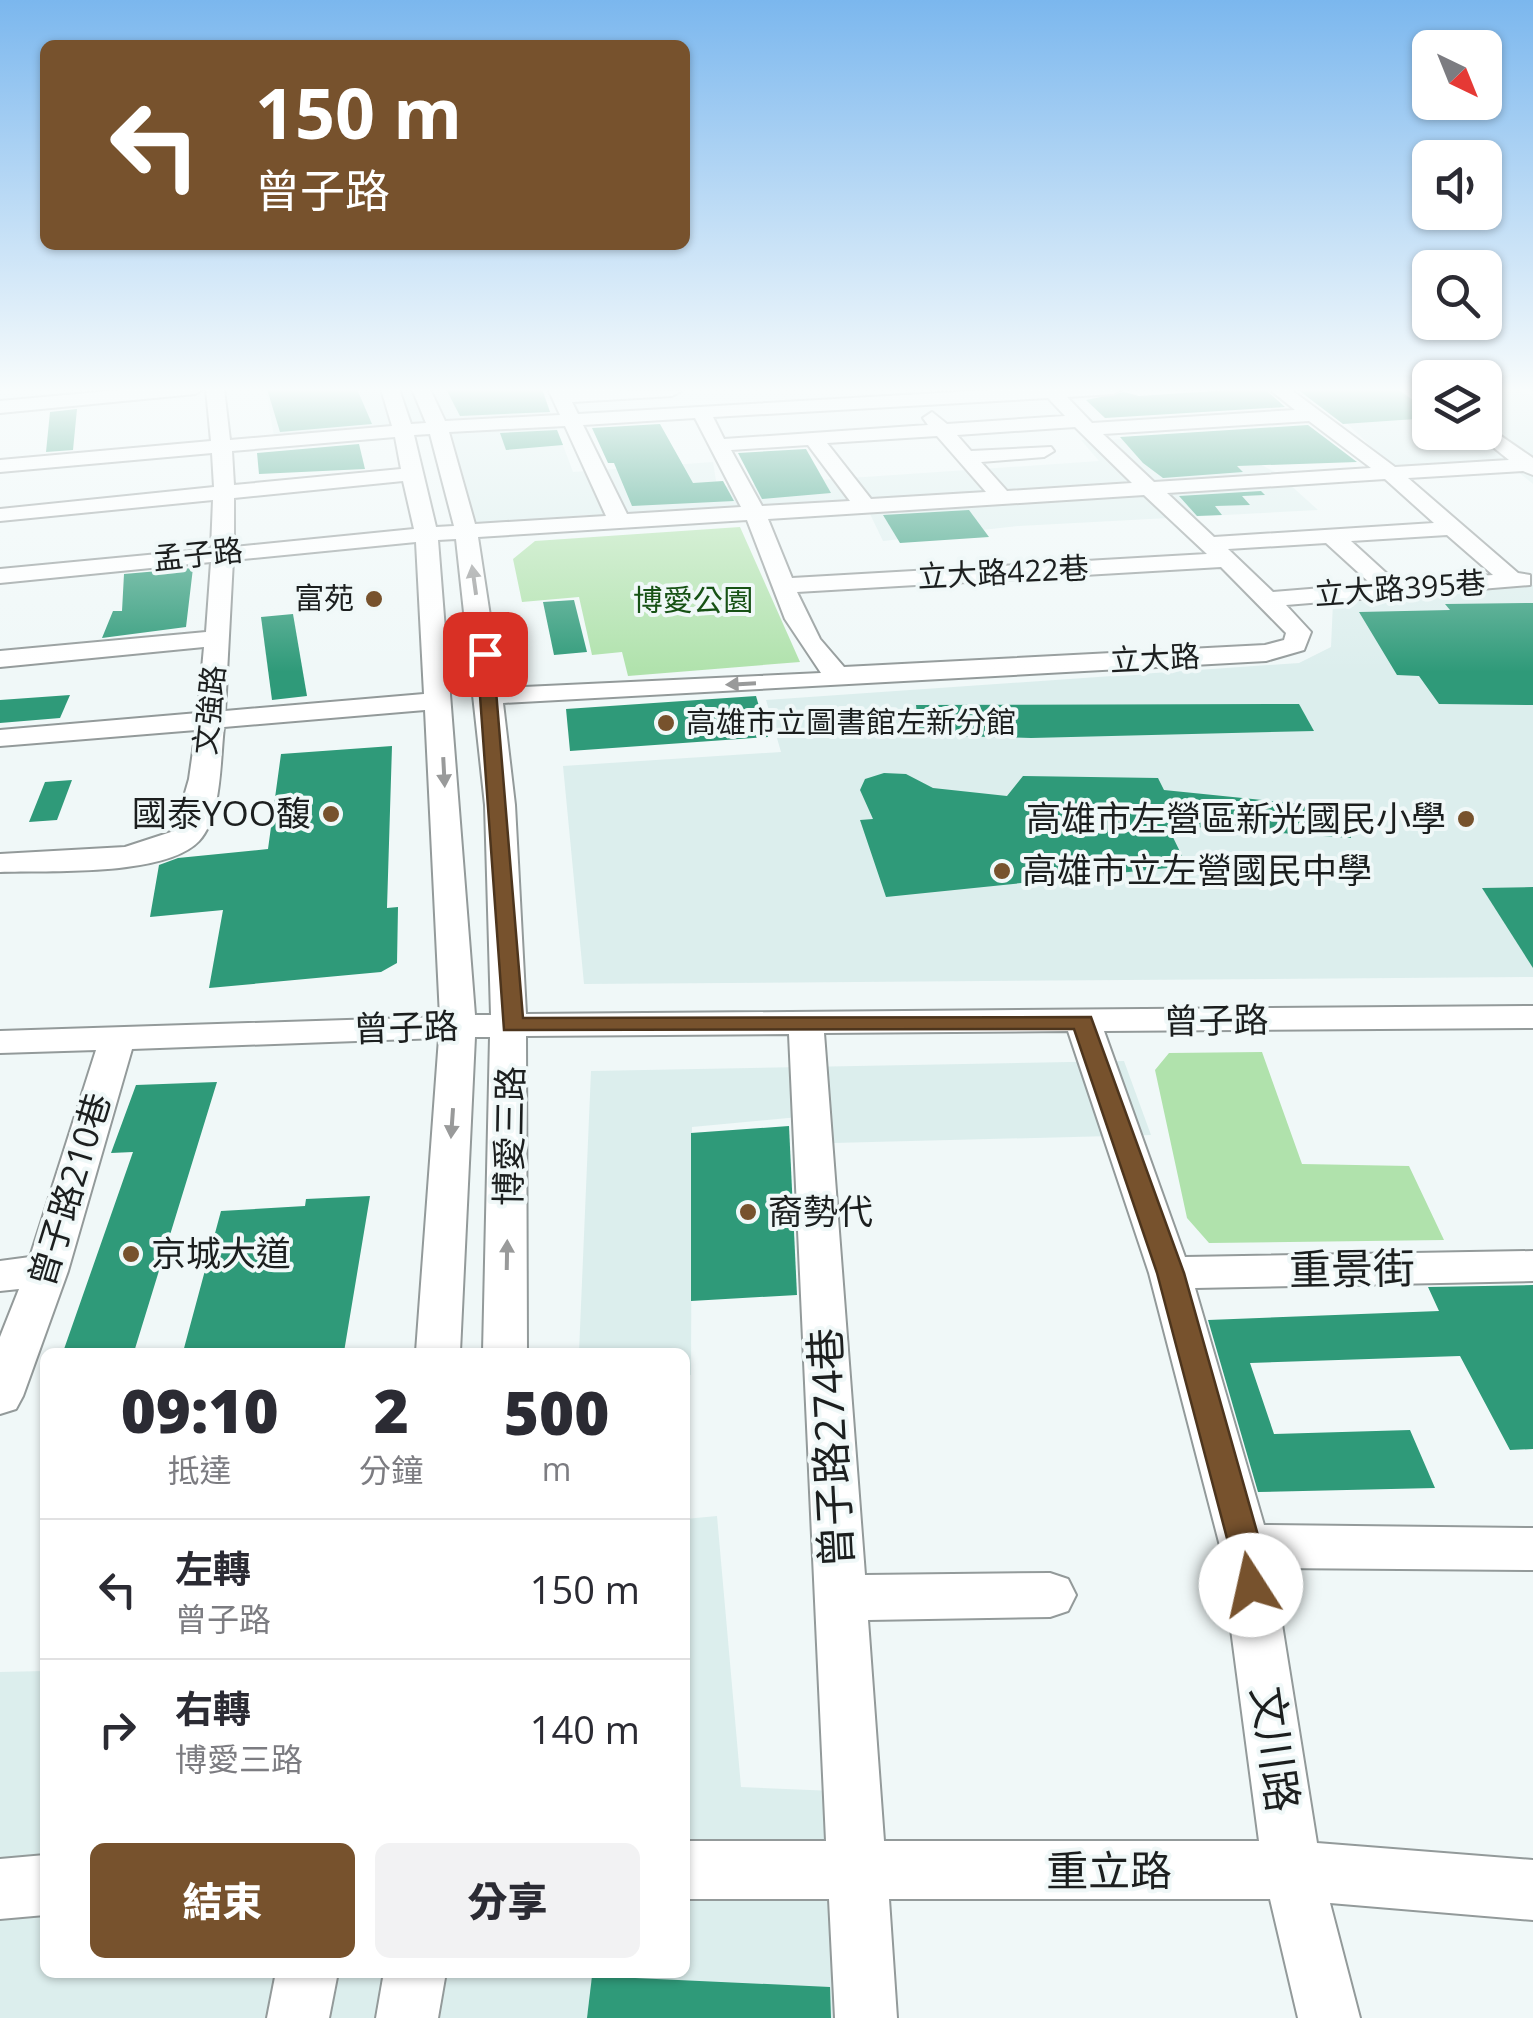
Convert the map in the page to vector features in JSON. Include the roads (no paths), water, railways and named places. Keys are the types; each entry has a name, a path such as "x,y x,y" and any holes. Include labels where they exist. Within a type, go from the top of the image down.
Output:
{"street":[{"name":"文強路","path":"0,862 156,852 190,834 197,818 210,724 222,552 222,483"},
{"name":"博愛三路","path":"455,483 467,530 491,696 512,1025 505,1348"},
{"path":"600,483 619,521"},
{"path":"491,696 824,681 837,674 820,657 783,586 754,512 738,483"},
{"path":"847,483 864,506"},
{"path":"989,483 1001,497"},
{"name":"立大路","path":"837,674 1266,653 1295,646 1298,632 1268,599 1140,483"},
{"name":"孟子路","path":"0,576 467,530 1219,483"},
{"path":"1402,483 1452,528 1523,580"},
{"name":"博愛三路","path":"412,484 427,534 458,1026 438,1348"},
{"path":"0,516 412,484"},
{"path":"1296,514 1390,590"},
{"name":"立大路422巷","path":"783,586 1214,552 1325,536 1452,528"},
{"name":"立大路395巷","path":"1268,599 1523,580"},
{"path":"0,659 217,638"},
{"path":"0,738 210,724 440,701"},
{"name":"曾子路","path":"0,1042 512,1025 1533,1017"},
{"name":"文川路","path":"1083,1022 1170,1273 1245,1546 1292,1870 1329,2018"},
{"name":"曾子路274巷","path":"806,1025 866,2018"},
{"name":"曾子路210巷","path":"0,1396 48,1271 116,1040"},
{"name":"重景街","path":"1170,1273 1533,1266"},
{"path":"0,1276 48,1271"},
{"path":"1245,1546 1533,1548"},
{"path":"840,1598 1050,1596"},
{"name":"重立路","path":"690,1870 1292,1870 1533,1890"},
{"path":"0,1889 40,1885"},
{"path":"298,2018 306,1978"},
{"path":"407,2018 414,1978"}],"place":[{"name":"富苑","path":"374,599"},
{"name":"高雄市立圖書館左新分館","path":"666,723"},
{"name":"國泰YOO馥","path":"331,814"},
{"name":"高雄市左營區新光國民小學","path":"1466,819"},
{"name":"高雄市立左營國民中學","path":"1002,871"},
{"name":"裔勢代","path":"748,1212"},
{"name":"京城大道","path":"131,1254"}],"park label":[{"name":"博愛公園","path":"693,601"}]}
